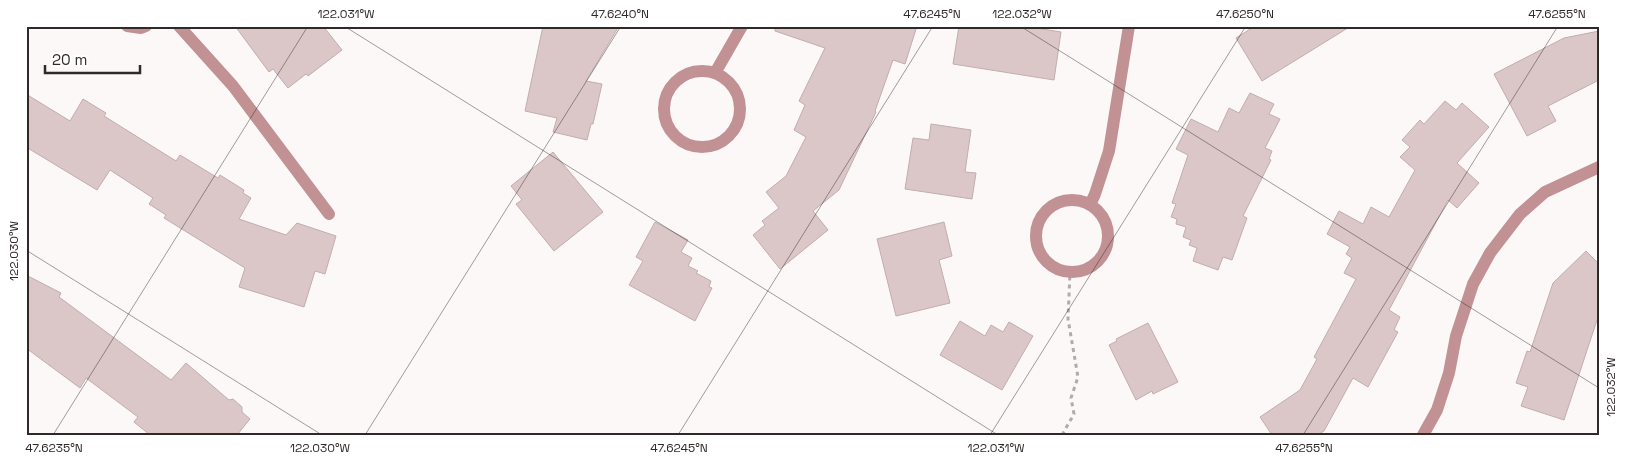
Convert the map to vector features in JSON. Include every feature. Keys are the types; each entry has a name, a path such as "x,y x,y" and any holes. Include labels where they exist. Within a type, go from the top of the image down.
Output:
{"street":[{"path":"127,26 141,28 146,26"},
{"path":"179,26 233,86 329,214"},
{"path":"715,73 742,26"},
{"path":"1090,205 1109,151 1129,26"},
{"path":"702,70 715,73 726,80 735,90 740,102 740,116 736,128 727,138 715,146 702,148 689,146 677,139 668,129 664,116 664,103 668,90 677,80 689,73 702,70"},
{"path":"1423,435 1437,410 1449,373 1456,336 1473,284 1490,253 1520,214 1545,192 1599,167"},
{"path":"1065,201 1078,201 1090,205 1099,212 1106,223 1108,235 1106,248 1100,259 1091,267 1080,272 1070,272 1055,268 1039,250 1037,238 1038,225 1044,214 1053,206 1065,201"}],"path":[{"path":"1062,435 1074,414 1072,398 1078,377 1068,319 1070,272"}],"building":[{"path":"235,26 323,26 342,50 308,76 306,74 288,88 273,69 269,72"},
{"path":"543,26 619,26 586,81 602,84 593,124 591,124 587,140 553,132 557,118 525,111"},
{"path":"775,26 917,26 905,64 893,60 876,112 839,190 813,211 828,230 780,269 753,235 765,225 762,221 779,208 766,192 786,176 806,137 794,130 805,105 799,101 825,48 775,31"},
{"path":"959,26 1024,26 1061,32 1054,80 953,64"},
{"path":"1255,26 1351,26 1262,81 1236,38"},
{"path":"1599,31 1599,80 1548,106 1556,121 1527,136 1494,74 1564,38"},
{"path":"1250,93 1274,104 1269,114 1280,119 1265,148 1272,151 1269,159 1271,160 1243,216 1247,218 1232,260 1223,257 1218,270 1193,261 1197,248 1189,245 1191,240 1183,237 1186,227 1176,224 1177,219 1171,217 1176,204 1172,203 1188,155 1176,149 1191,119 1218,132 1229,108 1239,113"},
{"path":"26,94 70,121 83,99 106,113 104,116 176,161 180,155 218,178 220,175 244,190 243,193 251,198 239,219 286,235 297,223 336,236 325,274 315,271 304,307 239,287 245,268 164,218 166,215 149,204 153,198 110,170 97,190 26,147"},
{"path":"1445,101 1456,110 1462,103 1489,127 1457,163 1479,183 1457,208 1448,200 1389,310 1400,317 1394,330 1398,332 1368,387 1353,378 1324,431 1318,435 1272,435 1260,417 1300,390 1317,359 1314,357 1356,279 1344,273 1352,258 1346,254 1350,247 1327,234 1339,211 1363,224 1371,207 1389,217 1415,170 1400,157 1410,147 1402,140 1420,120 1424,124"},
{"path":"931,124 971,130 965,172 976,173 972,199 905,189 913,138 929,140"},
{"path":"553,152 603,212 554,251 516,204 522,200 511,186"},
{"path":"655,222 688,240 681,252 692,258 688,266 711,281 709,287 712,288 695,321 629,285 643,261 636,257"},
{"path":"944,222 952,256 939,260 950,303 896,316 877,239"},
{"path":"1586,251 1599,264 1599,314 1564,420 1521,406 1528,387 1516,383 1527,351 1530,352 1553,283"},
{"path":"26,275 61,293 59,297 171,380 186,363 229,400 233,399 242,407 242,412 250,419 237,435 150,435 134,422 138,417 86,378 80,388 26,348"},
{"path":"960,321 985,336 991,325 1003,332 1009,322 1033,336 1002,390 940,355"},
{"path":"1148,323 1178,382 1153,394 1152,391 1136,400 1109,345 1117,341 1116,339"}]}
